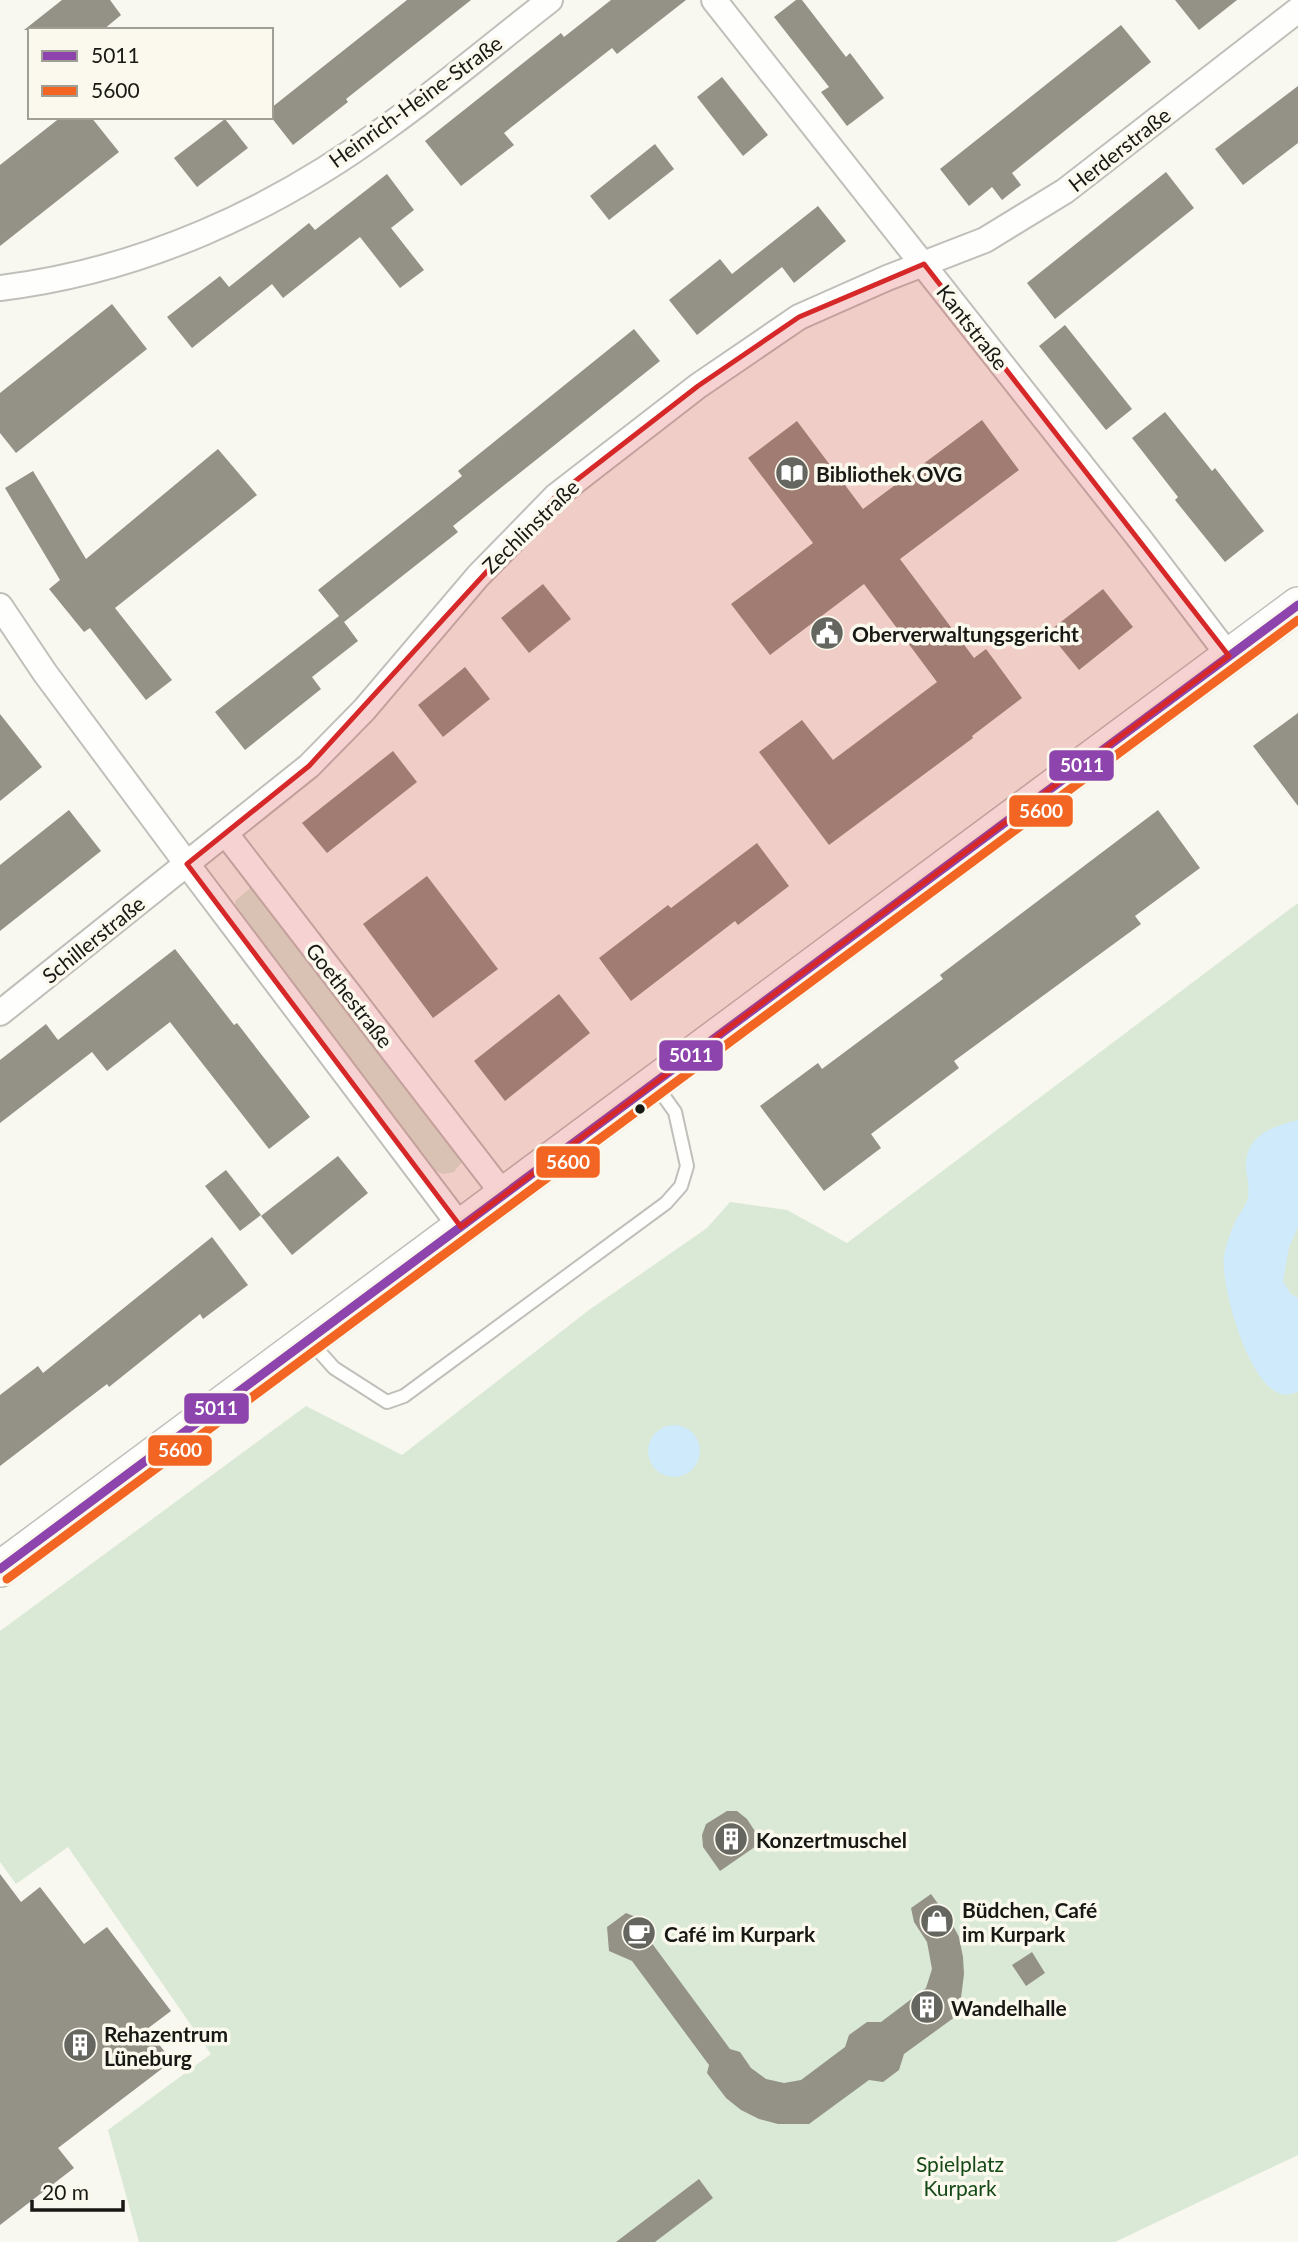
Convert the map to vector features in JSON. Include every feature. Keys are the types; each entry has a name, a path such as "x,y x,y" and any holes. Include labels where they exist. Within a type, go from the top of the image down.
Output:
{"street":[{"name":"Heinrich-Heine-Straße","path":"0,288 92,272 156,252 219,227 334,163 386,128 550,0"},
{"name":"Kantstraße","path":"714,0 924,264 1229,656"},
{"name":"Herderstraße","path":"924,264 985,240 1065,191 1298,10"},
{"name":"Zechlinstraße","path":"226,834 309,766 337,738 478,576 556,496 698,386 799,317 924,264"},
{"path":"0,1570 1298,605"},
{"path":"0,606 45,673 461,1227"},
{"path":"187,864 226,834"},
{"name":"Goethestraße","path":"226,834 504,1195"},
{"name":"Schillerstraße","path":"0,1013 187,864"}],"lane":[{"path":"309,1340 334,1368 387,1402 404,1396 542,1296 666,1203 681,1186 687,1166 675,1112 654,1083"}],"highlighted area":[{"path":"924,264 1229,656 461,1227 187,864 309,766 556,496 698,386 799,317"}],"green space":[{"path":"250,888 259,888 459,1150 461,1163 454,1172 443,1174 431,1169 237,915 235,901"},
{"name":"Spielplatz Kurpark","path":"1298,903 1298,2155 1115,2242 139,2242 108,2130 211,2054 68,1847 16,1884 0,1862 0,1631 306,1406 402,1455 589,1310 707,1228 730,1202 787,1210 847,1243"}],"water":[{"path":"1298,1120 1298,1227 1289,1247 1283,1281 1291,1294 1298,1298 1298,1391 1283,1394 1268,1386 1243,1344 1228,1293 1224,1256 1232,1228 1248,1196 1246,1164 1251,1146 1263,1133"},
{"path":"674,1425 693,1432 700,1451 693,1470 674,1477 655,1470 648,1451 655,1432"}],"building":[{"path":"62,0 110,0 121,15 105,28 24,30"},
{"path":"407,0 471,0 346,99 348,102 293,145 273,119 273,106"},
{"path":"611,0 686,0 617,54 612,48 504,133 514,145 461,186 425,141 561,33 564,37"},
{"path":"796,0 802,0 846,57 850,53 884,98 847,126 821,92 829,87 774,17"},
{"path":"1175,0 1237,0 1199,30"},
{"path":"1121,25 1151,62 1012,173 1021,185 1002,200 992,187 969,206 940,169"},
{"path":"722,77 768,135 743,156 697,97"},
{"path":"1298,86 1298,143 1243,185 1215,149"},
{"path":"58,119 93,119 119,152 0,246 0,165"},
{"path":"225,119 248,148 197,187 174,158"},
{"path":"655,144 674,169 609,220 590,196"},
{"path":"1166,172 1194,208 1055,319 1027,283"},
{"path":"387,174 414,210 391,228 424,270 400,288 360,237 283,298 272,284 192,348 167,317 220,276 229,287 309,223 315,230"},
{"path":"818,206 846,241 794,283 782,267 697,335 669,300 720,259 732,274"},
{"path":"112,304 147,349 16,453 0,433 0,393"},
{"path":"1065,325 1132,409 1106,430 1039,346"},
{"path":"634,329 660,361 453,526 458,532 344,622 358,641 312,677 321,689 245,750 215,712 339,616 318,590 462,476 458,471"},
{"path":"1165,412 1212,471 1215,468 1264,531 1225,562 1175,500 1178,497 1132,438"},
{"path":"982,420 1019,470 900,559 974,658 986,649 1022,698 972,736 973,738 829,845 759,752 802,720 833,760 937,682 864,584 770,655 731,604 813,543 748,458 797,421 863,509"},
{"path":"218,449 257,495 115,608 172,680 146,700 90,628 84,632 49,589 60,580 5,488 33,471 86,559"},
{"path":"543,584 571,619 529,653 501,618"},
{"path":"1103,589 1133,627 1079,670 1048,632"},
{"path":"465,667 490,699 443,737 418,705"},
{"path":"1298,713 1298,806 1253,746"},
{"path":"0,714 42,767 0,801"},
{"path":"393,751 417,782 327,853 302,823"},
{"path":"69,810 101,851 0,931 0,865"},
{"path":"1158,810 1200,868 1135,916 1141,924 954,1061 959,1068 871,1134 881,1148 824,1191 760,1106 818,1063 822,1069 943,979 940,975"},
{"path":"757,843 789,886 738,925 735,921 631,1001 599,958 668,905 671,908"},
{"path":"427,876 498,969 433,1018 363,924"},
{"path":"175,949 310,1117 269,1149 170,1022 107,1071 92,1052 0,1123 0,1060 46,1024 58,1040"},
{"path":"559,994 590,1033 505,1101 474,1061"},
{"path":"338,1156 368,1193 292,1255 261,1216"},
{"path":"226,1170 261,1215 240,1231 205,1186"},
{"path":"212,1237 248,1285 203,1319 200,1314 109,1387 107,1384 0,1466 0,1395 38,1366 43,1373"},
{"name":"Konzertmuschel","path":"727,1811 737,1811 747,1819 762,1842 720,1871 703,1847 702,1835 706,1824"},
{"name":"Rehazentrum Lüneburg","path":"0,1874 21,1902 40,1887 84,1944 107,1927 171,2011 147,2029 172,2061 58,2148 74,2168 0,2225"},
{"name":"Wandelhalle","path":"931,1894 959,1937 964,1974 959,2014 904,2054 899,2070 883,2082 869,2080 809,2124 778,2124 759,2119 726,2098 707,2073 709,2065 632,1961 609,1951 607,1927 626,1913 648,1922 651,1942 730,2049 740,2052 751,2068 766,2079 784,2083 801,2080 845,2047 849,2035 867,2022 881,2022 926,1988 932,1969 927,1942 914,1922 911,1908"},
{"path":"1032,1952 1045,1973 1026,1986 1012,1965"},
{"path":"699,2179 713,2198 655,2242 616,2242"}],"transit line":[{"name":"5011","path":"0,1569 1298,605"},
{"name":"5600","path":"7,1579 1298,620"}],"place":[{"name":"Bibliothek OVG","path":"792,473"},
{"name":"Oberverwaltungsgericht","path":"827,633"},
{"name":"Konzertmuschel","path":"731,1839"},
{"name":"Büdchen, Café im Kurpark","path":"937,1921"},
{"name":"Café im Kurpark","path":"639,1933"},
{"name":"Wandelhalle","path":"927,2007"},
{"name":"Rehazentrum Lüneburg","path":"80,2045"}]}
